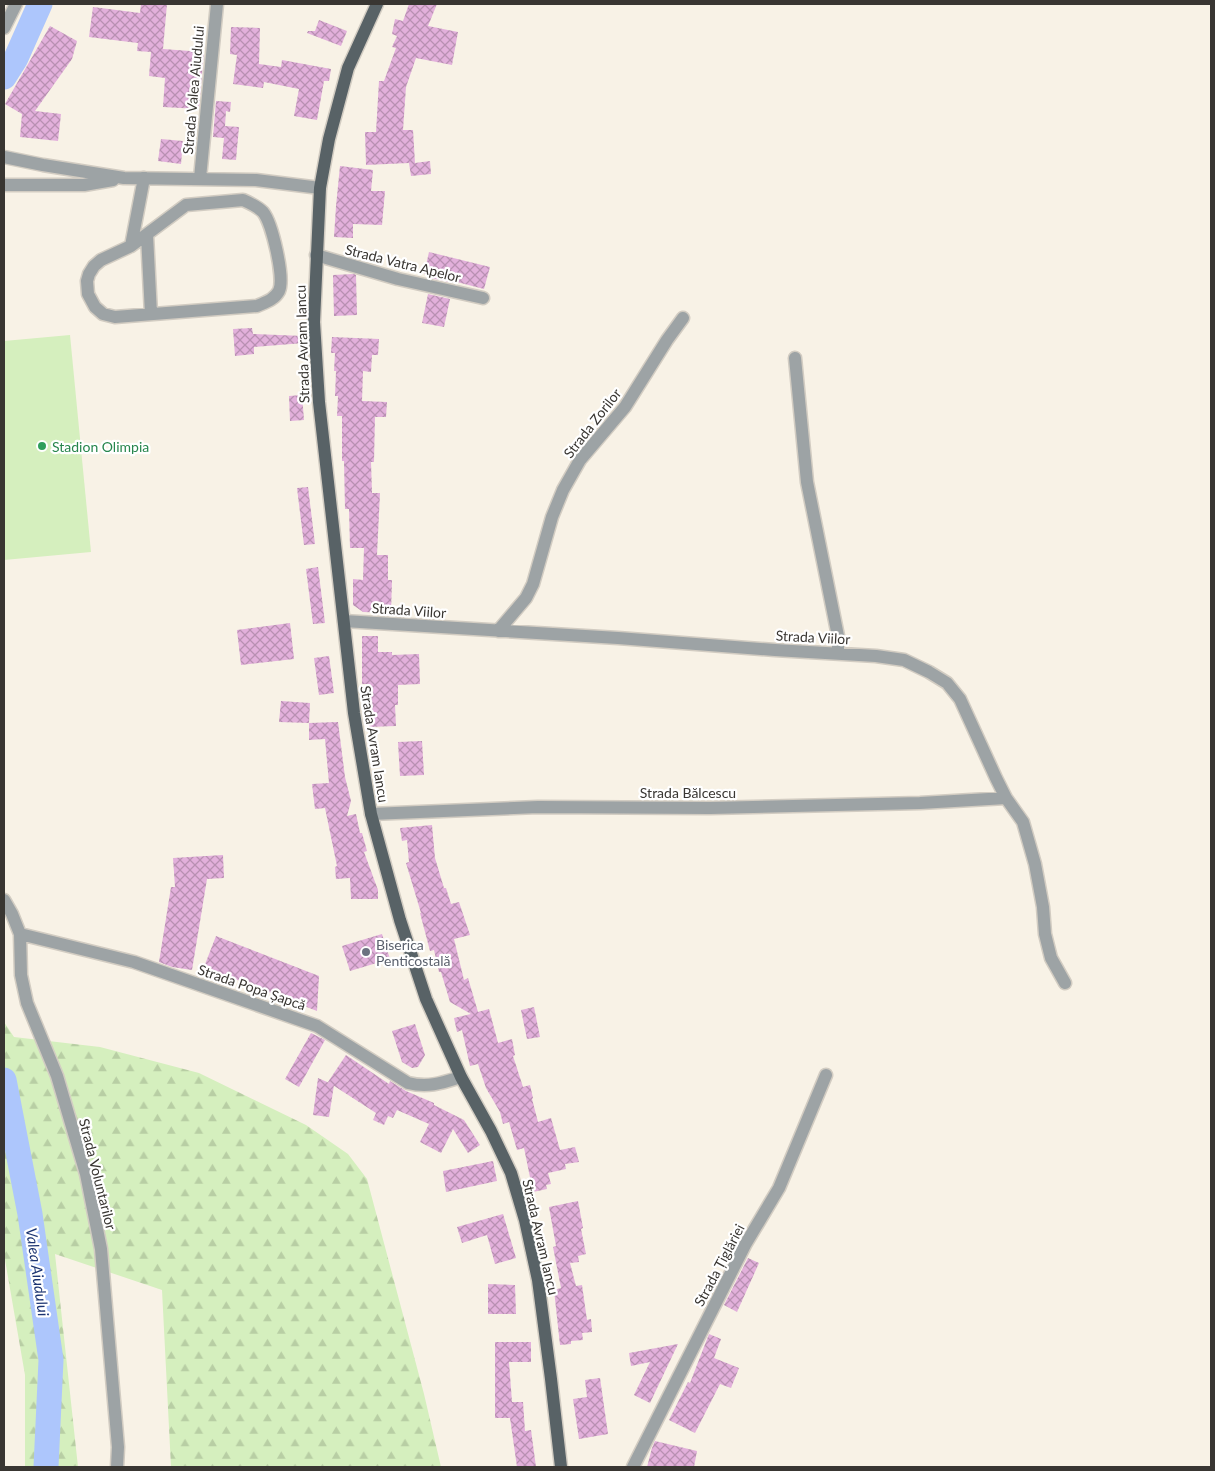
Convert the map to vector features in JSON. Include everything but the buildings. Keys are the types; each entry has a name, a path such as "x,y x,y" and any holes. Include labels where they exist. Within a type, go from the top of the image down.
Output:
{"main road":[{"name":"Strada Avram Iancu","path":"377,4 372,11 348,68 329,139 320,188 316,256 314,322 319,402 354,713 371,814 400,920 426,998 461,1078 491,1131 511,1173 525,1220 538,1280 561,1467"}],"street":[{"path":"4,28 16,4"},
{"name":"Strada Valea Aiudului","path":"200,178 216,4"},
{"path":"4,157 124,178 256,180 320,188"},
{"path":"4,185 84,185 124,178"},
{"path":"131,246 144,178"},
{"path":"243,200 253,204 262,210 270,224 282,276 278,292 270,301 257,306 115,317 103,314 95,307 88,294 87,281 94,266 101,260 131,246 147,235 186,205 243,200"},
{"path":"147,235 151,314"},
{"name":"Strada Vatra Apelor","path":"316,256 398,279 483,298"},
{"name":"Strada Zorilor","path":"498,631 526,598 533,584 552,517 563,490 580,460 625,407 667,340 684,318"},
{"path":"795,358 807,482 838,636 838,654"},
{"name":"Strada Viilor","path":"344,621 876,656 904,660 947,683 960,699 1006,798 1023,822 1035,864 1043,907 1045,934 1052,958 1066,983"},
{"name":"Strada Bălcescu","path":"371,814 538,807 710,808 920,803 1006,798"},
{"name":"Strada Voluntarilor","path":"4,900 20,934 21,975 27,1003 57,1076 86,1174 101,1248 118,1447 117,1467"},
{"name":"Strada Popa Șapcă","path":"20,934 134,962 317,1026 408,1084 421,1086 437,1085 461,1078"},
{"name":"Strada Țiglăriei","path":"633,1467 745,1246 779,1188 826,1075"}],"green space":[{"name":"Stadion Olimpia","path":"70,335 91,552 4,560 4,341"},
{"path":"4,1022 14,1037 100,1047 199,1073 306,1125 348,1154 367,1179 424,1394 441,1467 171,1467 162,1290 55,1254 78,1467 25,1467 25,1375 4,1254"}],"waterway":[{"name":"Valea Aiudului","path":"4,77 16,58 40,4"},
{"name":"Valea Aiudului","path":"4,1080 30,1214 51,1360 46,1467"}],"place":[{"name":"Stadion Olimpia","path":"42,446"},
{"name":"Biserica Penticostală","path":"366,952"}]}
